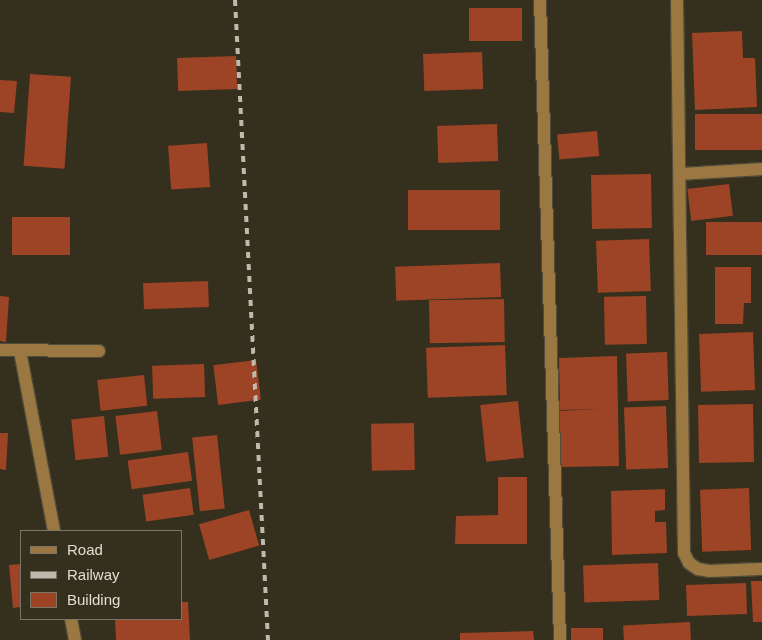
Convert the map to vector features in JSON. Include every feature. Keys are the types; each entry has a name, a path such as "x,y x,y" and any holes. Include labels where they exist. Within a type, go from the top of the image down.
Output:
{"street":[{"path":"540,0 560,640"},
{"path":"677,0 684,553 689,563 698,569 709,571 762,569"},
{"path":"680,174 762,169"},
{"path":"0,350 99,351"},
{"path":"20,351 54,530"},
{"path":"71,620 75,640"}],"building":[{"path":"469,8 522,8 522,41 469,41"},
{"path":"742,31 743,58 755,58 757,107 695,110 692,33"},
{"path":"482,52 483,89 424,91 423,54"},
{"path":"236,56 237,89 178,91 177,58"},
{"path":"30,74 71,77 64,169 24,166"},
{"path":"0,80 17,81 14,113 0,112"},
{"path":"695,114 762,114 762,150 695,150"},
{"path":"497,124 498,161 438,163 437,126"},
{"path":"597,131 599,156 559,159 557,134"},
{"path":"207,143 210,187 171,190 168,146"},
{"path":"651,174 652,228 592,229 591,175"},
{"path":"729,184 733,216 691,221 687,189"},
{"path":"408,190 500,190 500,230 408,230"},
{"path":"12,217 70,217 70,255 12,255"},
{"path":"706,222 762,222 762,255 706,255"},
{"path":"649,239 651,291 598,293 596,241"},
{"path":"500,263 501,297 396,301 395,267"},
{"path":"715,267 751,267 751,303 744,303 743,324 715,324"},
{"path":"208,281 209,307 144,309 143,283"},
{"path":"0,296 9,297 6,342 0,341"},
{"path":"646,296 647,344 605,345 604,297"},
{"path":"504,299 505,342 430,343 429,300"},
{"path":"753,332 755,390 701,392 699,334"},
{"path":"505,345 507,395 428,398 426,348"},
{"path":"667,352 669,400 628,401 626,353"},
{"path":"617,356 619,466 560,467 558,411 601,409 560,410 559,358"},
{"path":"256,360 261,400 218,405 213,365"},
{"path":"204,364 205,397 153,399 152,366"},
{"path":"144,375 147,406 100,411 97,380"},
{"path":"518,401 524,458 486,462 480,405"},
{"path":"753,404 754,462 699,463 698,405"},
{"path":"666,406 668,468 626,469 624,407"},
{"path":"157,411 162,450 120,455 115,416"},
{"path":"104,416 108,457 75,460 71,419"},
{"path":"414,423 415,470 372,471 371,424"},
{"path":"0,433 8,433 6,470 0,469"},
{"path":"217,435 225,509 200,511 192,438"},
{"path":"188,452 192,481 132,489 128,460"},
{"path":"498,477 527,477 527,544 455,544 456,516 498,515"},
{"path":"190,488 194,515 146,521 142,495"},
{"path":"749,488 751,550 702,552 700,490"},
{"path":"665,489 665,510 655,511 655,522 666,522 667,553 612,555 611,491"},
{"path":"249,510 259,546 209,560 199,524"},
{"path":"658,563 659,600 584,603 583,566"},
{"path":"20,564 20,607 13,608 9,565"},
{"path":"751,581 762,581 762,622 753,622"},
{"path":"746,583 747,614 687,616 686,585"},
{"path":"182,602 188,602 190,640 116,640 115,620 182,620"},
{"path":"690,622 691,640 624,640 623,626"},
{"path":"571,628 603,628 603,640 571,640"},
{"path":"533,631 534,640 460,640 460,633"}],"railway":[{"path":"235,0 268,640"}]}
